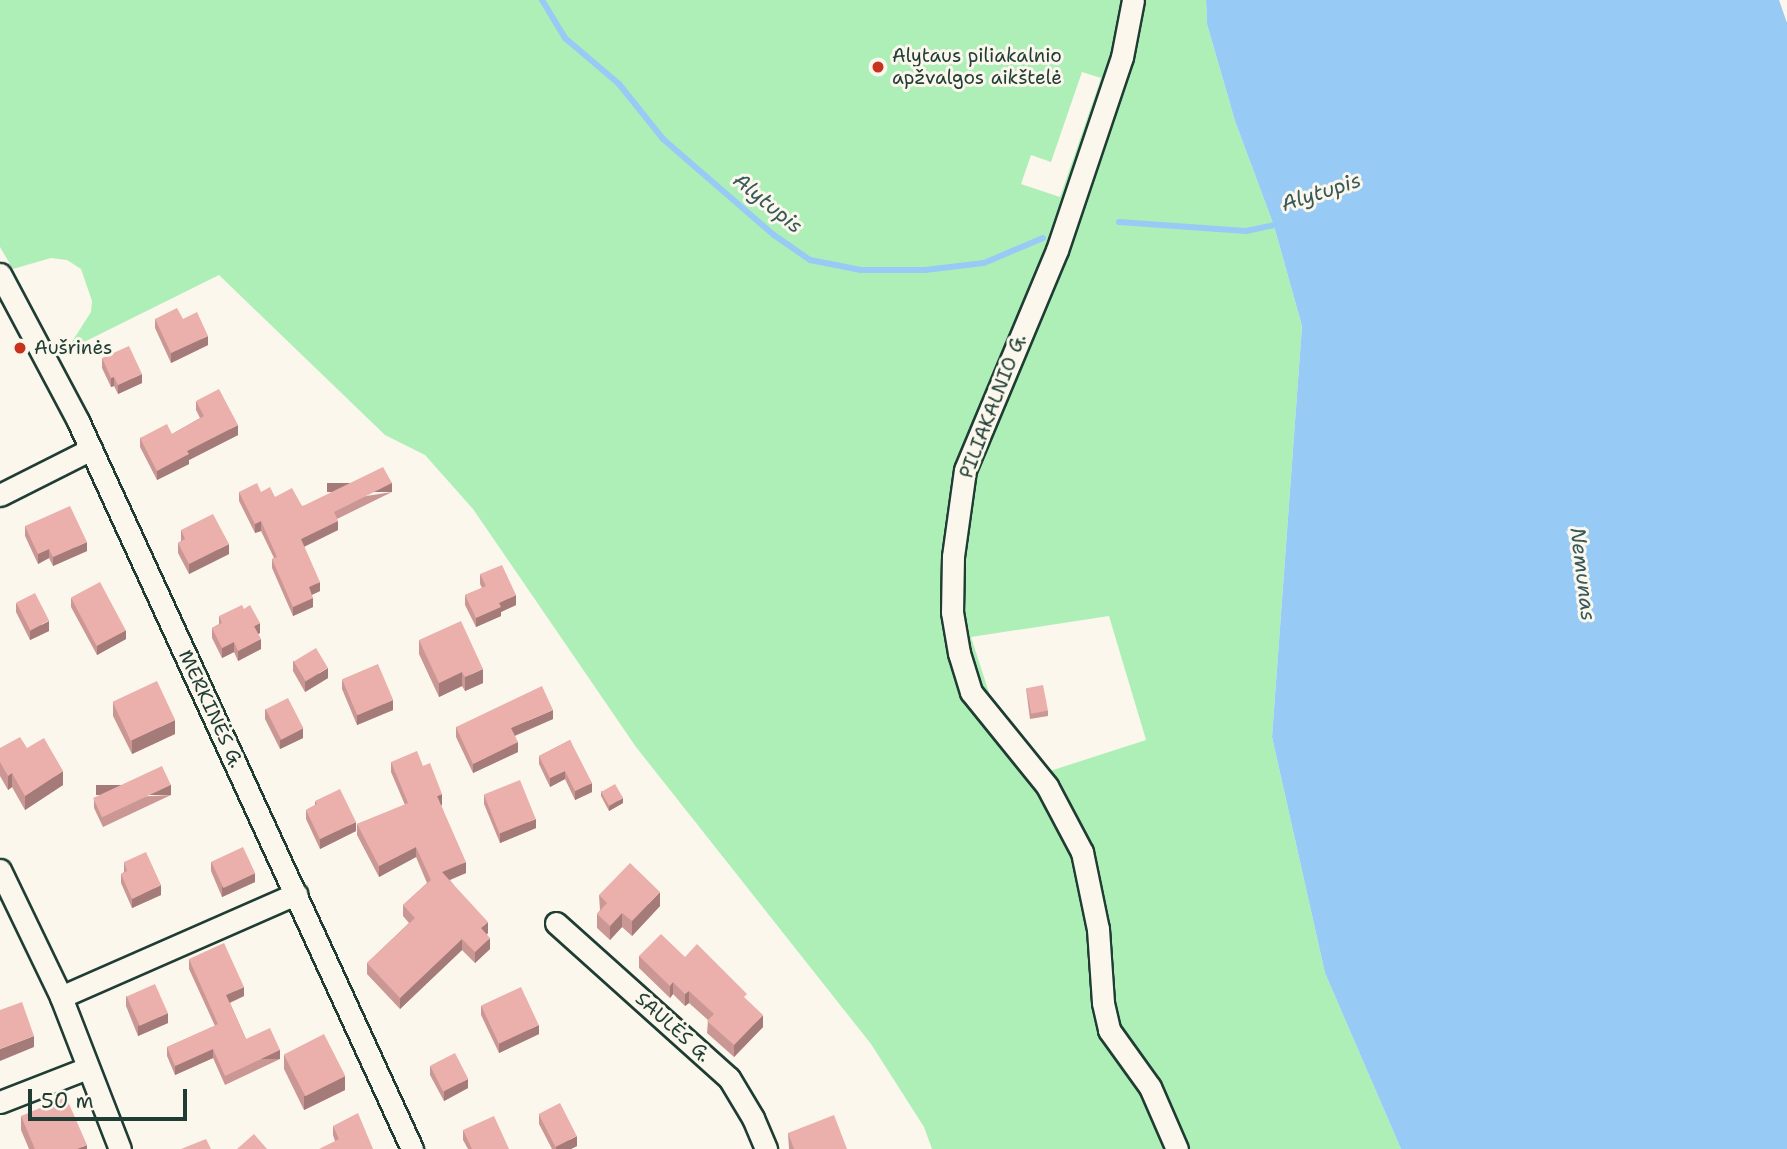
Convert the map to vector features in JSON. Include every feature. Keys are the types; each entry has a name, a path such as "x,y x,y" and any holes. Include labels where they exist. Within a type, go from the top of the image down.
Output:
{"street":[{"name":"PILIAKALNIO G.","path":"1133,0 1122,57 1057,250 965,470 953,556 952,612 959,653 971,692 1047,786 1082,852 1098,929 1103,1003 1109,1030 1150,1087 1177,1149"},
{"name":"MERKINĖS G.","path":"0,274 91,449 412,1149"},
{"path":"0,495 91,449"},
{"path":"0,870 61,997 120,1149"},
{"path":"61,997 296,894"},
{"name":"SAULĖS G.","path":"556,923 729,1078 753,1118 766,1149"},
{"path":"0,1102 87,1068"}],"green space":[{"path":"0,0 1206,0 1207,24 1235,121 1274,226 1302,326 1272,737 1325,973 1401,1149 932,1149 924,1127 871,1044 636,747 473,509 425,455 385,435 219,275 66,351 91,312 92,301 81,269 67,260 51,258 13,269 0,247","holes":["1082,72 1101,78 1060,197 1021,184 1031,155 1051,162","1109,616 1146,740 1050,771 993,705 971,637"]}],"water":[{"name":"Nemunas","path":"1206,0 1779,0 1787,23 1787,1149 1401,1149 1325,973 1272,737 1302,326 1274,226 1235,121 1207,24"}],"building":[{"path":"177,308 183,319 197,312 208,336 171,353 155,319"},
{"path":"129,346 142,374 118,385 114,377 111,378 102,358"},
{"path":"219,389 238,425 187,451 189,454 157,471 140,438 167,424 172,434 204,416 196,401"},
{"path":"383,467 392,483 334,512 338,521 301,539 320,582 309,587 313,598 293,607 272,559 277,557 261,521 255,524 239,492 257,483 261,492 270,487 275,497 292,488 302,506"},
{"path":"70,506 87,542 53,557 49,549 38,554 25,526"},
{"path":"213,514 229,544 189,564 178,543 185,539 181,530"},
{"path":"502,565 516,595 499,603 501,607 476,618 465,595 486,586 480,574"},
{"path":"100,582 126,631 97,646 71,597"},
{"path":"35,593 49,621 30,630 16,603"},
{"path":"242,605 244,609 250,605 260,623 254,626 261,639 238,651 234,642 222,648 212,628 222,623 219,616"},
{"path":"461,621 483,669 465,677 462,672 439,683 419,640"},
{"path":"316,648 328,668 306,681 294,661"},
{"path":"378,664 393,700 357,715 342,679"},
{"path":"157,681 175,720 131,741 113,702"},
{"path":"1043,685 1048,711 1031,714 1026,688"},
{"path":"542,686 553,710 511,728 518,742 473,764 456,727"},
{"path":"288,698 303,728 281,740 266,709"},
{"path":"20,737 27,748 44,738 63,771 25,796 12,773 8,776 0,762 0,748"},
{"path":"570,740 592,783 575,791 565,771 550,778 539,756"},
{"path":"417,751 423,766 430,763 442,794 437,796 466,862 442,872 488,922 481,928 490,938 475,952 462,939 400,998 367,963 415,918 403,905 431,880 416,847 379,866 357,824 408,803 391,762"},
{"path":"162,766 171,785 102,817 93,798"},
{"path":"520,780 536,819 500,834 484,795"},
{"path":"615,784 623,798 609,806 601,792"},
{"path":"340,789 356,822 320,839 306,810 317,804 315,801"},
{"path":"243,847 255,873 224,888 211,862"},
{"path":"146,852 161,885 132,899 121,874 127,871 124,862"},
{"path":"630,863 660,892 632,921 622,913 610,926 597,914 607,903 599,895"},
{"path":"661,934 685,957 697,944 747,994 744,997 763,1015 734,1045 707,1021 714,1014 689,991 685,994 673,982 670,986 639,956"},
{"path":"224,943 244,987 226,995 246,1039 270,1028 280,1050 225,1076 213,1049 175,1066 167,1047 218,1024 189,959"},
{"path":"155,984 168,1013 140,1026 127,997"},
{"path":"521,987 539,1025 499,1044 481,1006"},
{"path":"22,1002 34,1036 0,1049 0,1010"},
{"path":"324,1034 345,1076 305,1096 284,1054"},
{"path":"455,1053 468,1079 443,1092 430,1066"},
{"path":"66,1097 87,1145 77,1149 35,1149 21,1116"},
{"path":"560,1103 577,1136 555,1147 539,1114"},
{"path":"358,1113 373,1149 319,1149 339,1139 333,1126"},
{"path":"834,1115 847,1149 794,1149 788,1133"},
{"path":"494,1116 509,1149 472,1149 463,1130"},
{"path":"254,1134 267,1149 237,1149"},
{"path":"206,1139 211,1149 181,1149"}],"waterway":[{"name":"Alytupis","path":"542,0 565,38 619,84 663,139 774,235 810,260 861,270 925,270 984,263 1043,238"},
{"name":"Alytupis","path":"1119,222 1246,231 1280,224"}],"place":[{"name":"Alytaus piliakalnio apžvalgos aikštelė","path":"878,67"},
{"name":"Aušrinės","path":"20,348"}]}
